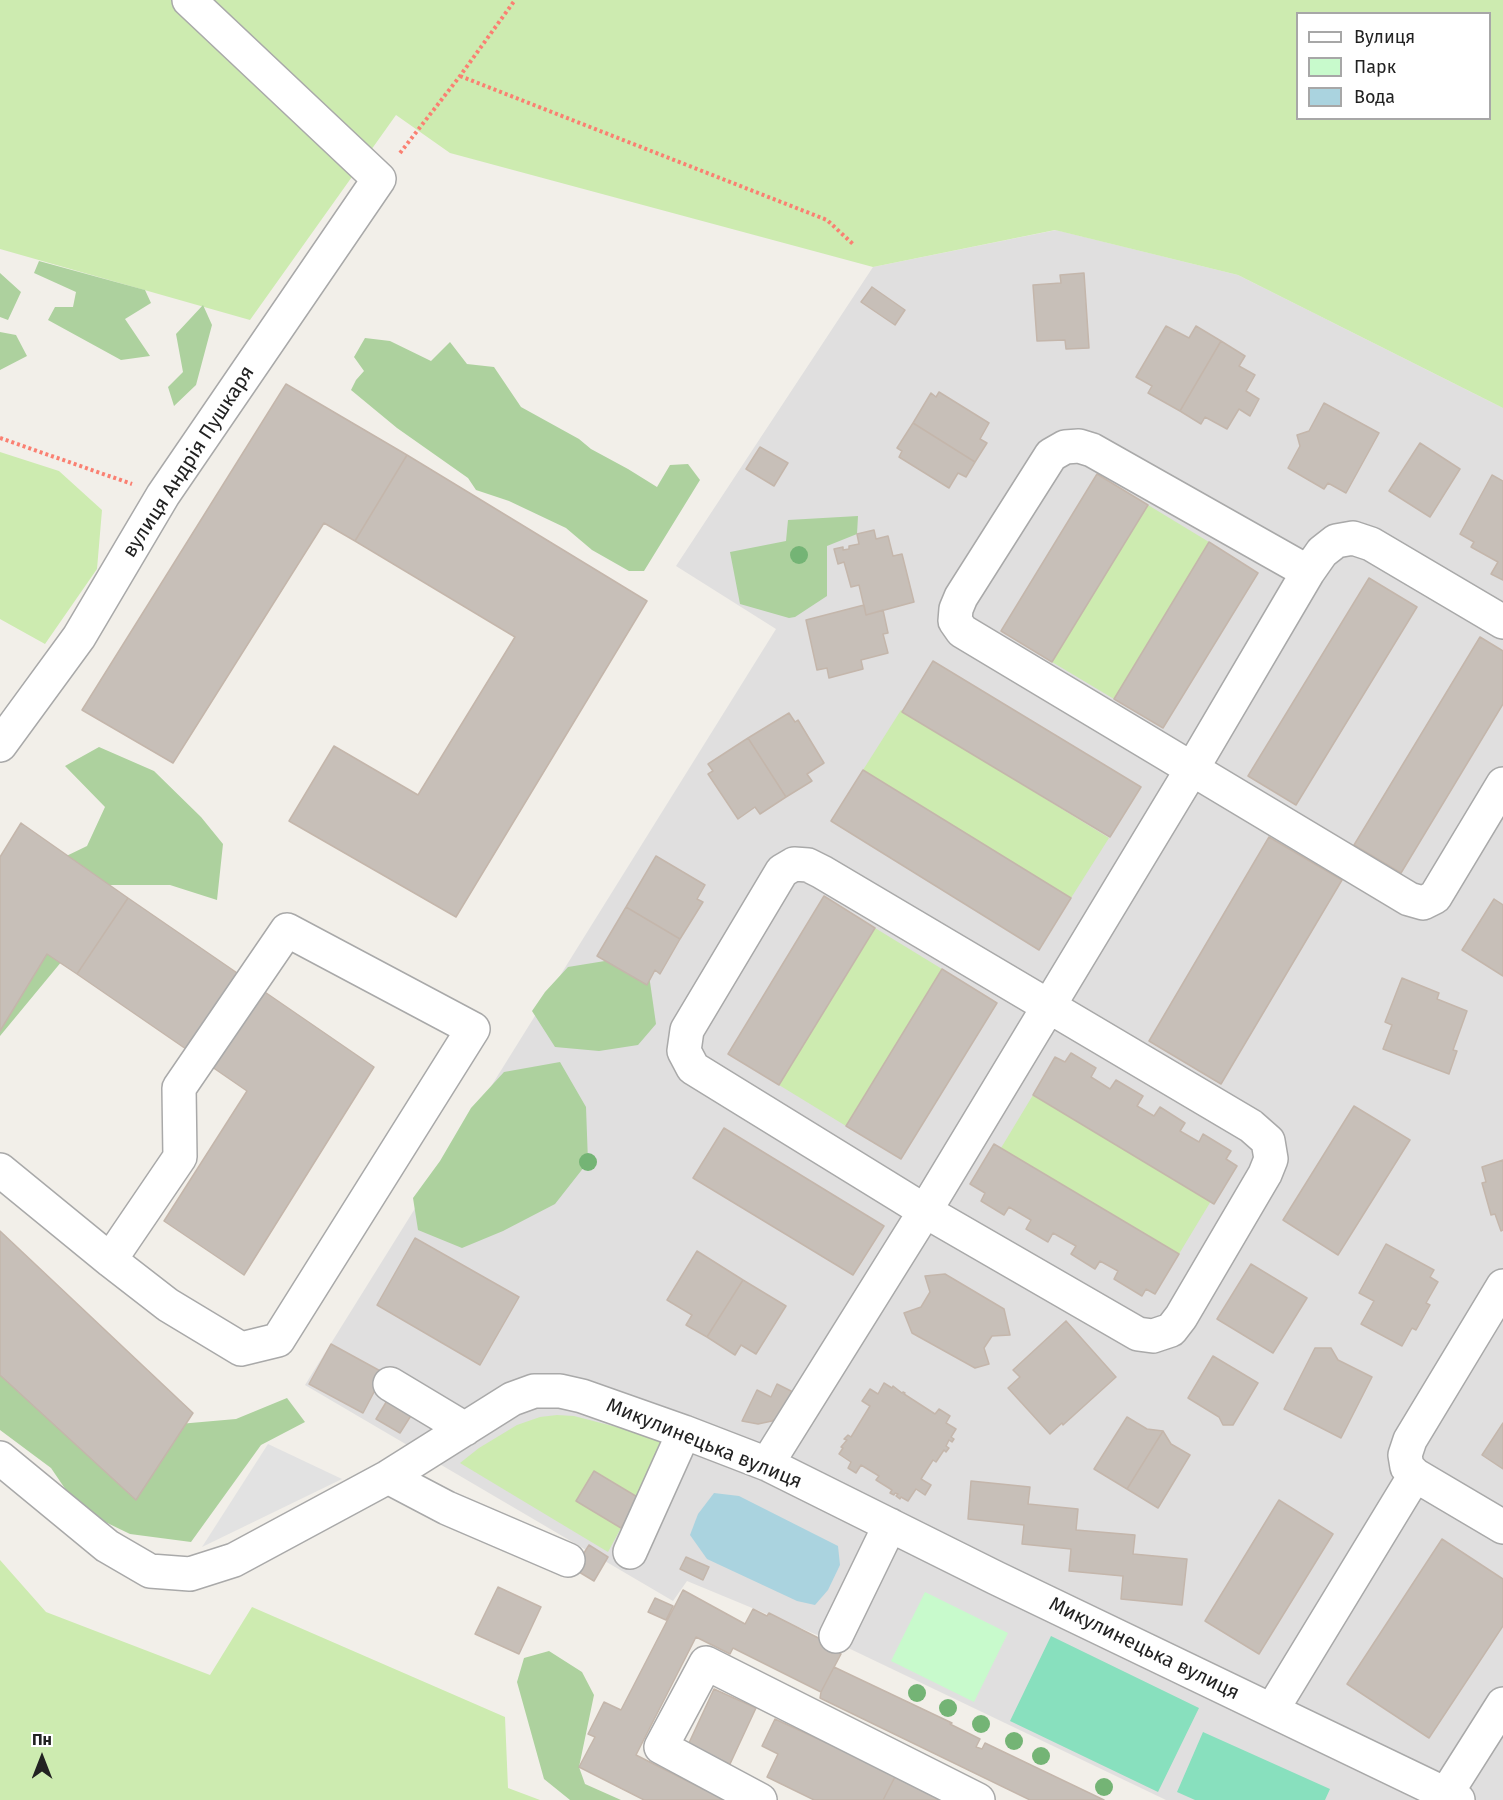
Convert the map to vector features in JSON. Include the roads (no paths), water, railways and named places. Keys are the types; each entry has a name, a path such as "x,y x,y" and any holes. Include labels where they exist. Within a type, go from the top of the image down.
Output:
{"street":[{"name":"вулиця Андрія Пушкаря","path":"0,745 79,637 163,495 379,179 189,0"},
{"path":"1308,572 1092,450 1079,446 1065,447 1051,455 961,597 956,609 955,621 962,631 1409,899 1423,903 1435,897 1503,784"},
{"path":"767,1464 925,1211 1322,552 1336,541 1353,538 1371,544 1503,622"},
{"path":"794,864 808,865 1251,1126 1268,1141 1271,1159 1265,1174 1181,1317 1171,1330 1153,1336 1138,1334 925,1211 693,1068 684,1051 687,1030 782,871 794,864"},
{"path":"0,1170 110,1260 168,1305 241,1349 278,1340 473,1029 287,930 179,1088 180,1157 110,1260"},
{"path":"1503,1286 1410,1440 1404,1455 1407,1467 1415,1475 1503,1527"},
{"path":"390,1384 465,1429"},
{"name":"Микулинецька вулиця","path":"0,1458 107,1546 150,1571 190,1574 234,1560 388,1477 512,1400 534,1390 560,1390 684,1432 767,1464 996,1578 1452,1797"},
{"path":"630,1552 684,1432"},
{"path":"1272,1710 1415,1475"},
{"path":"388,1477 447,1508 568,1560"},
{"path":"836,1636 890,1525"},
{"path":"760,1800 661,1747 706,1663 978,1800"},
{"path":"1452,1797 1503,1704"}],"water":[{"path":"714,1493 739,1496 838,1546 840,1565 828,1590 815,1605 797,1601 707,1559 690,1535 698,1514"}]}
